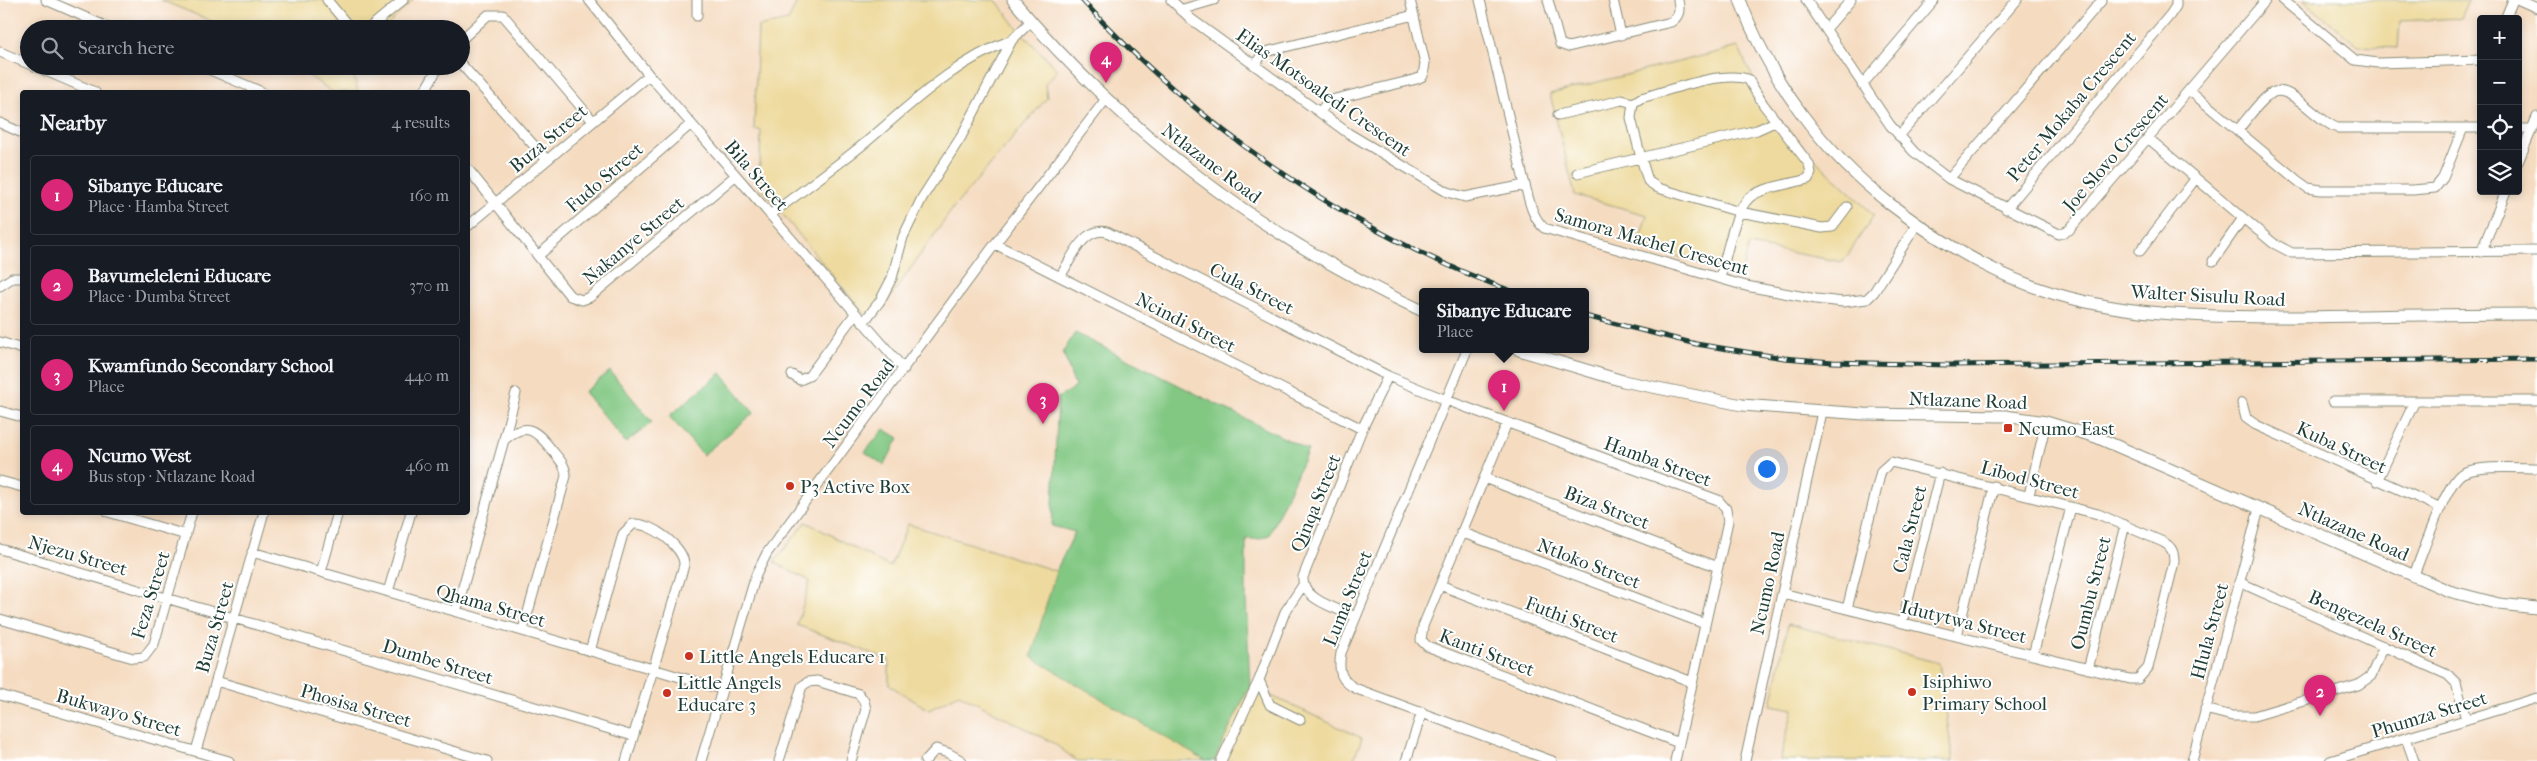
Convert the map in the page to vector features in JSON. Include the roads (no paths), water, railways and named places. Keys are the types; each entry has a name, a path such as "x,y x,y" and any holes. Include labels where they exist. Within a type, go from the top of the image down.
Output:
{"street":[{"path":"46,0 92,20"},
{"path":"327,0 344,20"},
{"path":"379,20 403,0"},
{"name":"Bila Street","path":"589,0 649,75 735,176 904,369"},
{"path":"697,0 697,16"},
{"name":"Ntlazane Road","path":"1013,0 1106,99 1149,138 1209,186 1316,257 1419,309"},
{"name":"Elias Motsoaledi Crescent","path":"1171,0 1180,10 1256,66 1381,154 1456,196 1477,196 1525,185"},
{"path":"1180,10 1214,0"},
{"path":"1320,112 1326,104 1335,99 1423,76 1426,67 1410,0"},
{"name":"Samora Machel Crescent","path":"1480,0 1525,185 1532,209 1538,222 1544,228 1720,278 1816,299 1855,302 1867,298 1874,292 1916,224"},
{"path":"1548,0 1559,41 1563,46 1573,47 1676,19 1680,11 1678,0"},
{"path":"1612,0 1621,35"},
{"name":"Walter Sisulu Road","path":"1740,0 1768,61 1802,116 1850,169 1868,187 1916,224 1962,253 2004,275 2074,299 2132,311 2221,317 2537,314"},
{"name":"Joe Slovo Crescent","path":"1806,0 1862,85 1899,136 1914,152 1949,179 2055,233 2065,233 2266,0"},
{"path":"1826,29 1851,0"},
{"path":"1862,85 1934,0"},
{"path":"1899,136 2017,0"},
{"path":"1949,179 2102,0"},
{"name":"Peter Mokaba Crescent","path":"2006,208 2170,16 2176,6 2176,0"},
{"path":"2283,0 2355,60 2378,62 2477,60"},
{"path":"2507,15 2513,0"},
{"path":"2519,0 2537,8"},
{"path":"470,32 488,15 503,15 593,121"},
{"path":"1256,66 1260,57 1269,51 1414,15"},
{"path":"863,323 880,301 892,278 904,237 922,198 961,137 1012,40 1031,21"},
{"path":"770,215 834,168 917,100 985,50 1012,40"},
{"path":"0,52 20,60"},
{"path":"470,74 547,160"},
{"path":"55,75 89,90"},
{"path":"222,75 257,90"},
{"path":"425,90 434,75"},
{"name":"Buza Street","path":"470,224 649,75"},
{"path":"1558,114 1622,100 1633,103 1650,96 1737,76 1748,79 1809,164 1811,173 1808,179 1759,192 1748,198 1740,212 1720,278"},
{"path":"2189,90 2308,188 2321,190 2413,190 2435,188 2439,184 2463,128"},
{"path":"2238,130 2268,96 2278,90 2287,92 2323,121 2338,128 2477,128"},
{"name":"Ncumo Road","path":"700,761 756,575 763,559 995,244 1106,99"},
{"path":"1633,103 1631,118 1648,181 1658,188 1740,212 1822,228 1832,227 1847,207"},
{"path":"2522,153 2537,117"},
{"path":"1577,173 1757,130 1777,121"},
{"path":"0,124 20,132"},
{"name":"Fudo Street","path":"539,255 691,124"},
{"path":"2522,128 2532,129"},
{"path":"2148,138 2277,247 2292,253 2537,251"},
{"name":"Nakanye Street","path":"470,171 570,296 582,300 587,299 735,176"},
{"path":"2140,251 2196,178"},
{"path":"2481,252 2504,195"},
{"path":"2213,261 2243,218"},
{"name":"Cula Street","path":"1060,277 1086,236 1096,231 1107,232 1388,376 1446,400"},
{"name":"Ncindi Street","path":"995,244 1362,429"},
{"path":"0,286 12,278 20,278"},
{"path":"792,375 800,380 809,376 855,314"},
{"path":"0,342 20,348"},
{"name":"Luma Street","path":"1466,353 1356,617 1340,660 1340,674 1344,682 1357,689 1552,761"},
{"name":"Ntlazane Road","path":"1529,353 1594,373 1684,395 1742,404 1822,412 1988,415 2046,422 2096,437 2413,577 2466,597 2499,604 2537,608"},
{"name":"Qinqa Street","path":"1221,761 1259,680 1285,612 1303,585 1303,578 1362,429 1388,376"},
{"path":"456,612 516,393"},
{"name":"Hamba Street","path":"1446,400 1718,500 1726,510 1728,521 1676,761"},
{"path":"2333,401 2537,401"},
{"path":"2377,481 2415,401"},
{"name":"Kuba Street","path":"2242,403 2246,418 2256,425 2377,481 2441,508"},
{"path":"0,411 20,417"},
{"name":"Ncumo Road","path":"1745,761 1822,412"},
{"path":"2028,495 2046,422"},
{"name":"Kanti Street","path":"1507,423 1440,585 1420,635 1420,640 1427,646 1679,743"},
{"path":"504,440 521,429 536,432 563,464 566,472 523,630"},
{"name":"Libod Street","path":"1846,609 1881,471 1884,466 1897,462 2098,514 2170,546 2174,554 2174,562 2148,668 2138,679"},
{"path":"2413,577 2453,483 2463,473 2487,469 2537,468"},
{"name":"Cala Street","path":"1902,623 1940,473"},
{"name":"Biza Street","path":"1484,478 1718,567"},
{"path":"0,481 20,486"},
{"path":"1957,636 1994,486"},
{"path":"2033,655 2071,506"},
{"name":"Hlula Street","path":"2192,761 2259,509"},
{"path":"118,515 186,536"},
{"name":"Feza Street","path":"0,619 133,658 141,658 147,655 153,647 191,515"},
{"name":"Buza Street","path":"196,751 263,515"},
{"path":"321,572 337,515"},
{"path":"388,592 410,515"},
{"path":"590,651 623,534 633,524 647,525 680,549 684,556 684,565 626,761"},
{"name":"Oumbu Street","path":"2088,669 2125,526"},
{"name":"Ntloko Street","path":"1462,532 1705,624"},
{"name":"Njezu Street","path":"0,549 234,617"},
{"name":"Qhama Street","path":"252,552 721,689"},
{"name":"Bengezela Street","path":"2239,582 2454,679 2460,692 2466,719"},
{"path":"1303,585 1312,596 1356,617"},
{"name":"Futhi Street","path":"1440,585 1692,682"},
{"name":"Idutytwa Street","path":"1782,593 2088,669 2130,679 2138,679"},
{"name":"Dumbe Street","path":"234,617 633,736"},
{"path":"2205,709 2232,716 2254,716 2358,685 2371,676 2384,646"},
{"path":"1259,680 1270,705 1300,720"},
{"name":"Phosisa Street","path":"216,681 487,761"},
{"path":"779,761 802,686 808,682 817,681 858,694 864,701 866,709 851,761"},
{"name":"Bukwayo Street","path":"0,695 229,761"},
{"name":"Phumza Street","path":"2330,761 2537,698"},
{"path":"1406,761 1422,712"},
{"path":"2406,738 2414,761"},
{"path":"925,761 936,749 962,761"}],"railway":[{"path":"1082,0 1176,92 1227,133 1281,172 1336,207 1394,239 1453,268 1504,288"},
{"path":"1589,317 1696,344 1784,358 1833,362 1948,365 2537,359"}],"place":[{"name":"Ncumo West","path":"1106,83"},
{"name":"Sibanye Educare","path":"1504,411"},
{"name":"Kwamfundo Secondary School","path":"1043,424"},
{"name":"Ncumo East","path":"2008,428"},
{"name":"P3 Active Box","path":"790,486"},
{"name":"Little Angels Educare 1","path":"689,656"},
{"name":"Isiphiwo Primary School","path":"1912,692"},
{"name":"Little Angels Educare 3","path":"667,693"},
{"name":"Bavumeleleni Educare","path":"2320,716"}]}
